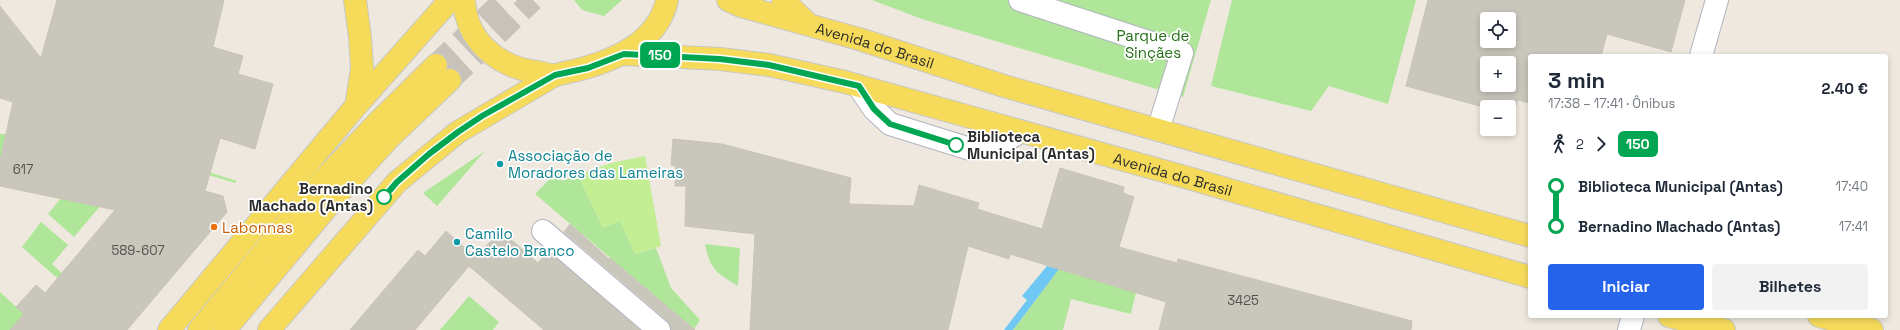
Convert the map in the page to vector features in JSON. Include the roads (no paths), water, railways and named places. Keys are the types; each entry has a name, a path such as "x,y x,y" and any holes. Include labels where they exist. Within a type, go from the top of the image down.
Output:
{"main road":[{"path":"355,0 362,68 356,106"},
{"path":"169,330 356,106 450,0"},
{"path":"464,0 471,31 486,51 506,64 527,71 555,75"},
{"path":"269,330 397,182 458,132 555,75 588,68 624,54 642,40 655,26 666,6 667,0"},
{"name":"Avenida do Brasil","path":"728,0 741,6 810,25 1004,86 1528,235"},
{"path":"783,0 810,25"},
{"name":"Avenida do Brasil","path":"624,54 720,59 769,65 859,86 1528,276"},
{"path":"199,330 323,180 376,124 443,72 390,137 338,194 225,330"},
{"path":"1677,318 1724,330"},
{"path":"1827,318 1872,330"}],"street":[{"path":"1020,0 1182,53 1158,130"},
{"path":"1702,54 1717,0"},
{"path":"859,86 874,109 890,124 970,149 994,147 1020,132"},
{"path":"543,231 659,330"},
{"path":"1629,330 1632,318"}],"water":[{"path":"1047,266 1059,269 1013,330 1004,330 1027,300 1022,296"}],"tunnel":[{"path":"436,65 504,0"},
{"path":"450,80 533,0"}],"place":[{"name":"Biblioteca Municipal (Antas)","path":"956,145"},
{"name":"Associação de Moradores das Lameiras","path":"500,164"},
{"name":"Bernadino Machado (Antas)","path":"384,197"},
{"name":"Labonnas","path":"214,227"},
{"name":"Camilo Castelo Branco","path":"457,242"}],"park label":[{"name":"Parque de Sinçães","path":"1153,44"}]}
